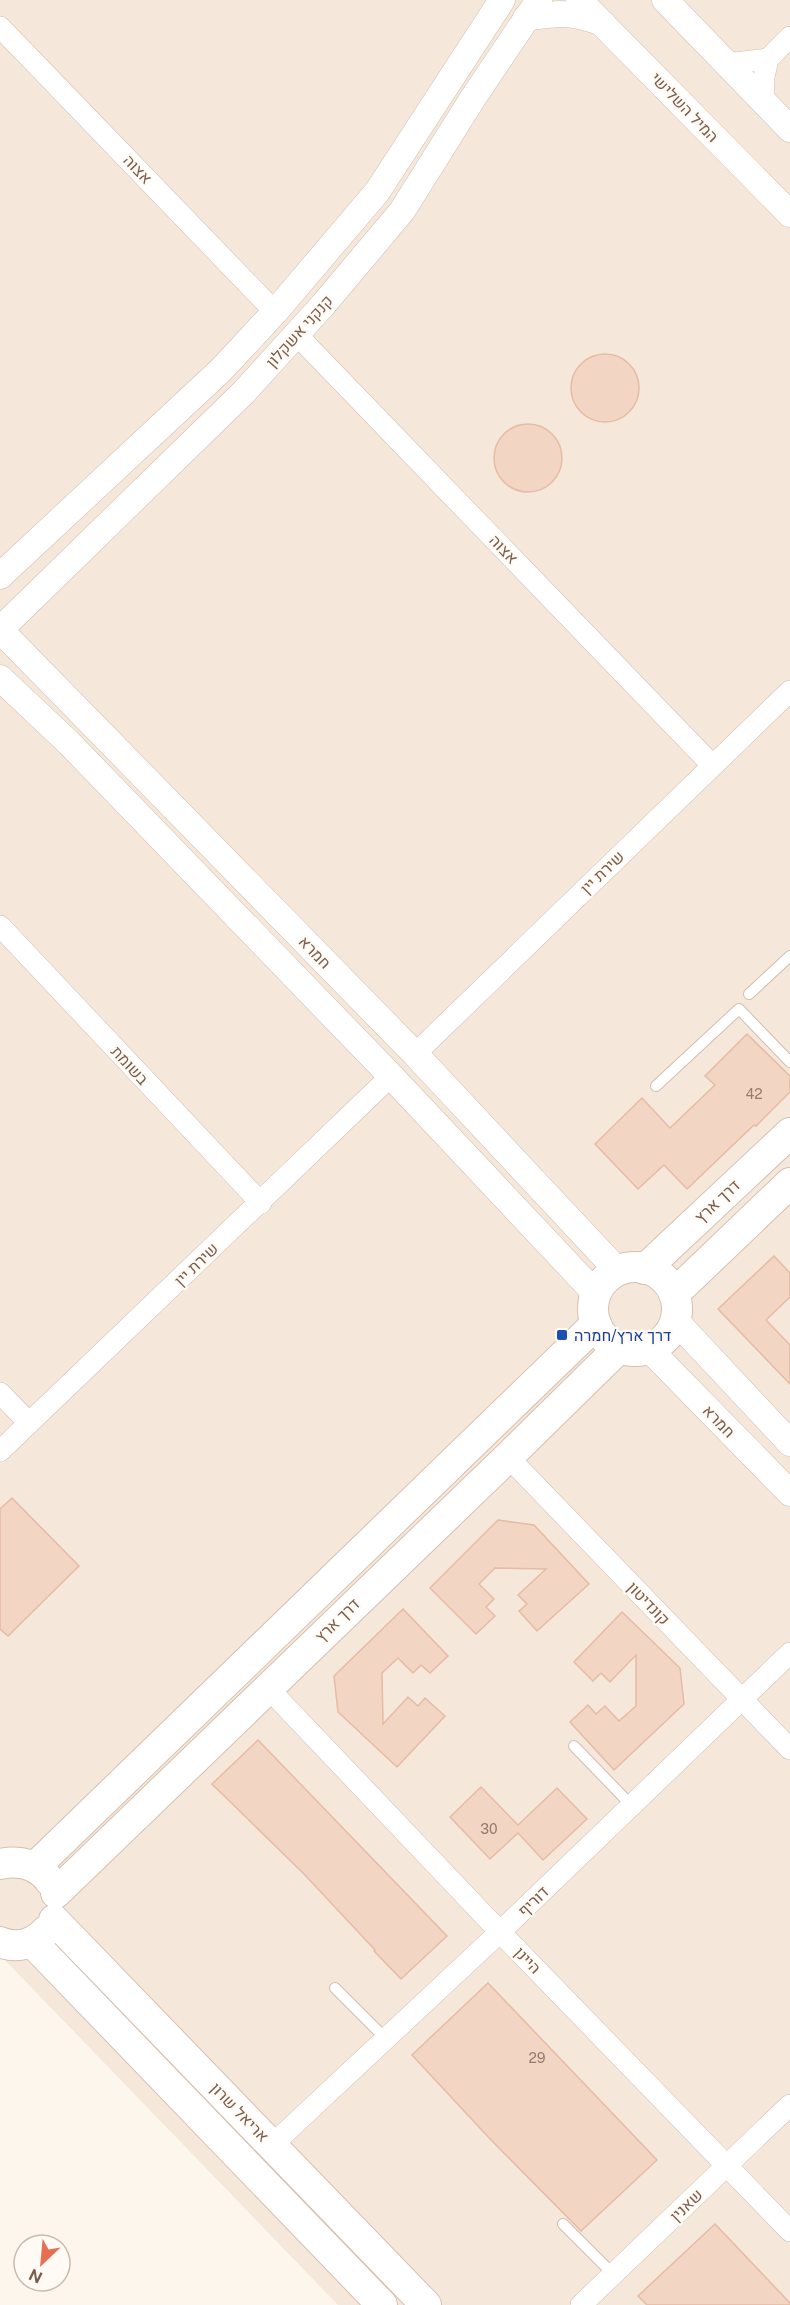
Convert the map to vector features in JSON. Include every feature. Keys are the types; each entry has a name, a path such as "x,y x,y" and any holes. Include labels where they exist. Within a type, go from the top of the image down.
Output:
{"main road":[{"name":"דרך ארץ","path":"632,1270 790,1133"},
{"path":"674,1307 790,1183"},
{"path":"632,1270 657,1274 667,1283 674,1307 670,1332 660,1342 639,1351 619,1347 609,1342 596,1324 593,1304 596,1294 609,1276 632,1270"},
{"name":"דרך ארץ","path":"35,1867 596,1324"},
{"name":"דרך ארץ","path":"32,1942 45,1933 55,1906 267,1687 508,1457 619,1347"},
{"path":"0,1864 24,1863 35,1867"},
{"name":"אריאל שרון","path":"35,1867 48,1878 55,1906 272,2145 426,2305"},
{"path":"0,1942 18,1946 32,1942"},
{"name":"אריאל שרון","path":"32,1942 382,2305"}],"street":[{"name":"המיל השלישי","path":"579,0 790,214"},
{"path":"665,0 790,129"},
{"name":"קנקני אשקלון","path":"0,576 221,370 275,312 377,192 502,1"},
{"path":"533,9 555,14 580,14 602,23"},
{"name":"קנקני אשקלון","path":"4,627 244,392 402,211 533,9"},
{"name":"אצוה","path":"0,27 275,312"},
{"path":"763,100 768,59 790,37"},
{"path":"724,61 735,63 768,59"},
{"name":"אצוה","path":"296,334 712,765"},
{"name":"חמרא","path":"4,627 415,1054 632,1270"},
{"name":"חמרא","path":"0,678 69,743 391,1076 596,1294"},
{"name":"שירת יין","path":"415,1054 790,690"},
{"name":"בשומת","path":"0,926 261,1203"},
{"name":"שירת יין","path":"0,1451 391,1076"},
{"path":"674,1307 790,1443"},
{"name":"חמרא","path":"648,1348 790,1493"},
{"path":"0,1393 29,1423"},
{"name":"קונדיטון","path":"508,1457 790,1749"},
{"name":"דוריף","path":"272,2145 500,1932 790,1653"},
{"name":"היינן","path":"267,1687 500,1932 790,2231"},
{"name":"שאנין","path":"592,2302 613,2274 790,2105"}],"lane":[{"path":"748,994 790,956"},
{"path":"656,1086 739,1009 790,1062"},
{"path":"574,1746 631,1805"},
{"path":"335,1988 386,2039"},
{"path":"563,2224 613,2274"}],"shaded area":[{"path":"0,0 790,0 790,2305 338,2305 0,1955"}],"building":[{"path":"605,354 618,357 629,364 636,375 639,388 636,401 629,412 618,419 605,422 592,419 581,412 574,401 571,388 574,375 581,364 592,357"},
{"path":"528,424 541,427 552,434 559,445 562,458 559,471 552,482 541,489 528,492 515,489 504,482 497,471 494,458 497,445 504,434 515,427"},
{"path":"747,1034 790,1076 790,1092 687,1189 664,1165 638,1189 595,1144 642,1098 670,1128 715,1085 705,1076"},
{"path":"774,1256 790,1273 790,1297 766,1320 790,1345 790,1384 718,1309"},
{"path":"12,1498 79,1566 8,1636 0,1629 0,1509"},
{"path":"498,1520 534,1525 589,1584 537,1631 519,1611 527,1604 518,1595 546,1569 495,1568 479,1584 494,1599 486,1607 495,1616 476,1634 430,1588"},
{"path":"403,1609 448,1656 430,1673 421,1665 413,1673 398,1658 382,1673 383,1724 408,1697 418,1706 425,1698 445,1716 397,1767 338,1712 334,1676"},
{"path":"622,1612 680,1668 684,1704 614,1770 570,1722 588,1705 596,1714 605,1706 619,1721 636,1706 636,1655 610,1682 601,1673 593,1681 574,1662"},
{"path":"258,1740 447,1936 401,1979 304,1874 212,1784"},
{"path":"481,1787 518,1825 557,1788 587,1819 543,1860 518,1833 490,1859 450,1817"},
{"path":"488,1983 657,2160 581,2231 491,2140 412,2055"},
{"path":"715,2224 790,2305 647,2305 638,2296"}],"place":[{"name":"דרך ארץ/חמרה","path":"562,1335"}]}
